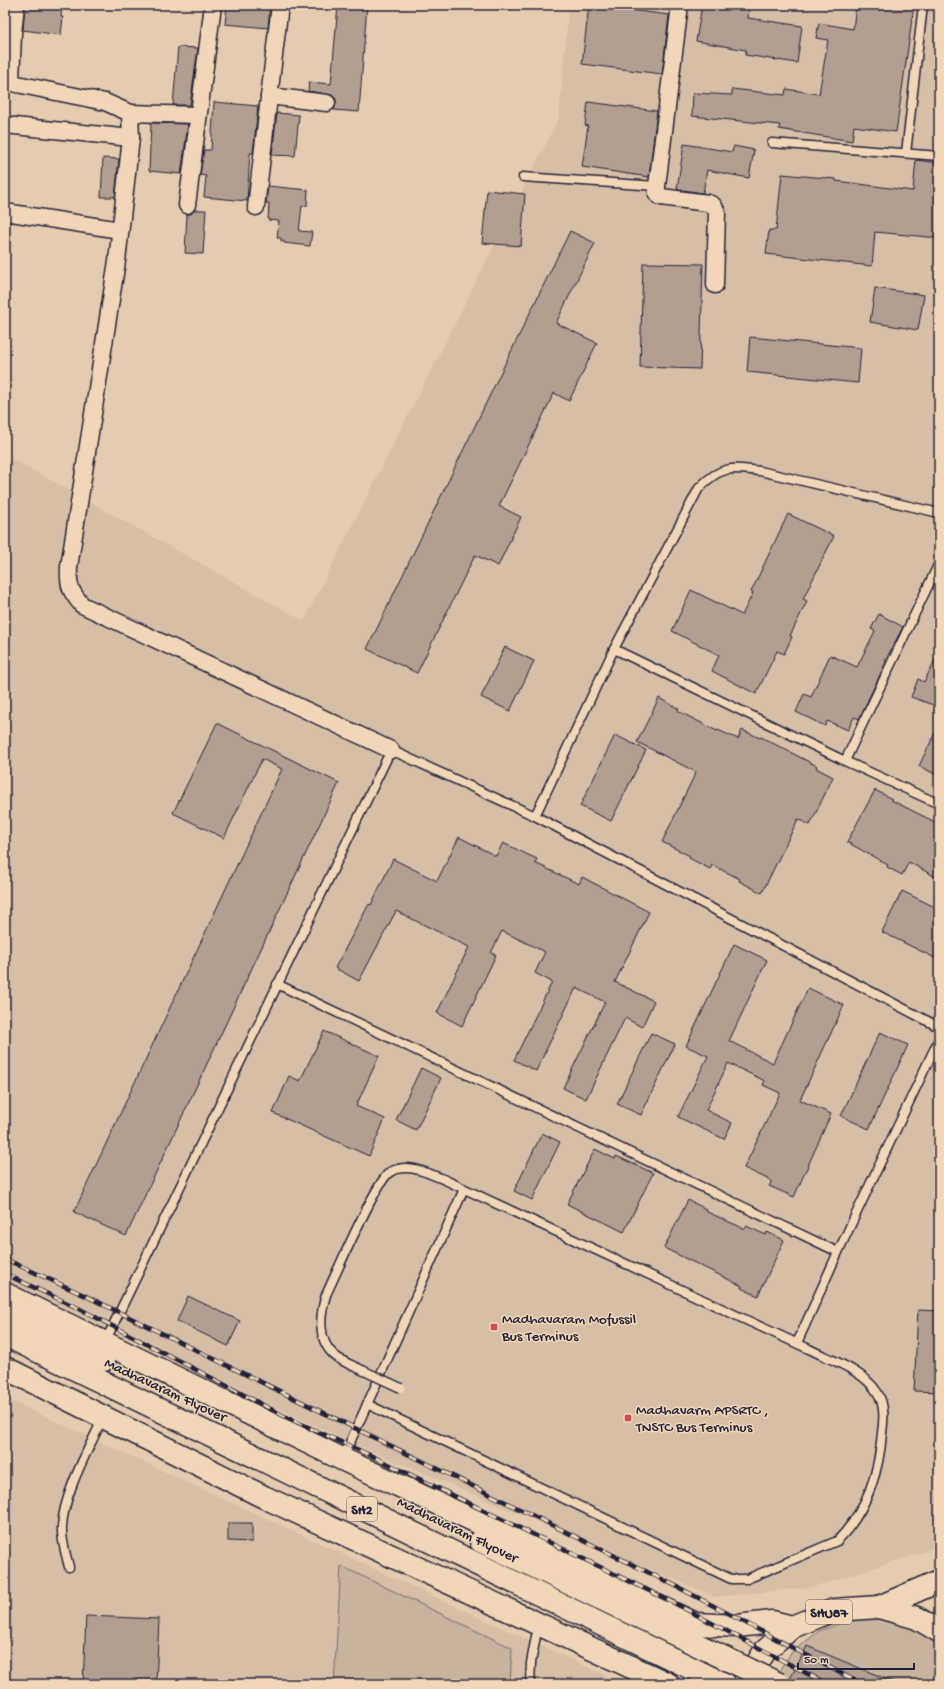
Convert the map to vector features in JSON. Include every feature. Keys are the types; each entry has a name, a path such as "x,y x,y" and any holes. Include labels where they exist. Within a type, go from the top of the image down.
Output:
{"main road":[{"path":"5,1294 104,1344 342,1459 696,1624 737,1626 772,1622 792,1628"},
{"name":"Madhavaram Flyover","path":"5,1314 159,1385 779,1684"},
{"name":"Madhavaram Flyover","path":"5,1335 724,1684"},
{"path":"5,1368 264,1497 668,1684"},
{"name":"SHU87","path":"744,1684 765,1651 792,1628 834,1610 879,1607 939,1582"},
{"name":"SHU87","path":"879,1607 917,1618 939,1632"}],"street":[{"path":"16,5 9,33 11,81 17,84 105,102 130,113 198,115"},
{"path":"187,205 213,5"},
{"path":"256,206 280,5"},
{"path":"680,5 657,186 658,194 661,197 708,203 713,205 717,212 715,285"},
{"path":"269,96 327,102"},
{"path":"130,113 132,138 120,230 69,567 69,582 72,594 82,605 391,750"},
{"path":"5,125 132,138"},
{"path":"5,212 120,230"}],"lane":[{"path":"906,153 923,5"},
{"path":"772,143 939,156"},
{"path":"523,177 657,186"},
{"path":"535,816 614,648 699,488 710,476 725,469 742,468 939,514"},
{"path":"845,761 939,563"},
{"path":"614,648 845,761 938,802"},
{"path":"104,1344 391,750 535,816 939,1027"},
{"path":"277,984 838,1252"},
{"path":"797,1343 838,1252 939,1039"},
{"path":"367,1404 723,1576 741,1580 837,1541 848,1530 860,1510 876,1475 881,1452 883,1420 882,1403 876,1391 856,1372 797,1343 443,1179 411,1168 390,1172 379,1184 326,1294 322,1307 322,1334 325,1344 334,1355 401,1388"},
{"path":"342,1459 464,1189"},
{"path":"69,1567 61,1529 64,1508 103,1418"},
{"path":"530,1684 531,1663 538,1624"}],"shaded area":[{"path":"569,5 939,5 939,1544 926,1551 813,1587 716,1597 348,1441 5,1281 5,460 16,461 304,621 559,118"},
{"path":"5,1398 624,1684 5,1684"},
{"path":"341,1566 512,1648 510,1684 334,1684"},
{"path":"853,1619 889,1619 924,1631 939,1642 939,1684 770,1684 791,1653 819,1631"}],"building":[{"path":"25,5 62,5 61,17 63,17 61,35 23,30"},
{"path":"227,5 270,5 268,28 225,24"},
{"path":"338,5 367,5 359,112 334,110 336,99 332,95 308,91 309,82 331,84"},
{"path":"589,5 669,15 662,74 582,64"},
{"path":"702,5 728,5 749,9 748,18 802,26 797,63 745,55 746,50 696,41"},
{"path":"856,5 914,5 896,132 854,126 852,141 779,129 780,125 692,116 693,93 732,95 732,89 785,95 786,89 819,94 828,40 816,38 819,23 853,29"},
{"path":"178,47 198,48 190,105 173,105"},
{"path":"214,102 258,106 253,153 250,153 247,201 204,197 206,176 200,175 204,150 211,150"},
{"path":"588,102 657,111 649,177 582,167 588,126 585,125"},
{"path":"277,113 299,115 295,156 272,155"},
{"path":"151,123 188,124 181,174 149,171"},
{"path":"684,144 732,152 734,146 754,150 749,178 707,170 703,193 677,189"},
{"path":"103,158 119,159 115,197 101,197"},
{"path":"916,160 939,163 939,238 875,232 872,266 766,254 769,230 776,230 782,174 836,179 836,181 913,191"},
{"path":"268,186 308,190 307,206 302,206 299,231 312,232 310,246 284,243 284,241 281,241 281,238 277,238 279,221 268,220 269,203 266,203"},
{"path":"487,190 525,194 521,246 482,243"},
{"path":"195,210 206,210 203,254 185,253 187,214 191,214"},
{"path":"570,231 595,243 556,323 597,343 569,401 554,393 499,506 521,517 498,566 475,555 417,673 367,649"},
{"path":"643,263 703,264 700,369 640,367"},
{"path":"875,288 924,295 918,330 870,322"},
{"path":"750,337 861,348 858,383 747,372"},
{"path":"788,514 834,536 803,599 807,601 790,636 792,637 784,654 777,651 756,694 712,671 719,655 672,631 691,590 742,615 753,593 751,592"},
{"path":"879,614 903,627 885,661 886,662 859,719 854,717 848,730 827,721 825,726 796,712 804,694 811,697 830,655 857,667 875,631 871,629"},
{"path":"505,647 534,661 510,711 481,697"},
{"path":"939,652 939,707 911,697 918,679 924,682"},
{"path":"659,698 679,709 678,711 717,731 718,730 738,739 742,730 760,738 761,737 817,766 816,768 833,777 810,825 798,819 762,893 739,881 740,879 712,865 710,869 689,858 690,856 662,842 696,772 637,742"},
{"path":"217,723 339,783 126,1236 74,1212 282,769 262,759 224,838 173,813"},
{"path":"939,725 939,776 919,766"},
{"path":"615,735 646,750 611,821 580,806"},
{"path":"875,790 892,799 891,800 939,824 939,879 909,862 902,875 887,867 888,865 847,842"},
{"path":"459,837 496,856 503,843 537,859 535,863 579,884 582,877 649,912 615,982 654,1001 642,1027 625,1018 586,1099 563,1088 605,1002 576,988 536,1071 514,1060 552,982 535,973 545,952 502,931 491,953 496,955 462,1026 437,1013 469,947 396,911 359,981 335,968 369,904 371,905 393,859 437,881"},
{"path":"902,891 939,909 939,960 882,932"},
{"path":"734,944 767,960 729,1041 773,1063 808,988 844,1005 800,1100 831,1114 794,1197 769,1186 772,1181 744,1168 780,1093 763,1085 765,1081 728,1063 706,1110 732,1123 724,1139 678,1117 708,1056 686,1046"},
{"path":"324,1031 379,1056 356,1106 385,1119 369,1156 273,1113 289,1076 300,1081"},
{"path":"880,1032 908,1045 869,1129 841,1116"},
{"path":"651,1033 675,1044 641,1115 617,1104"},
{"path":"421,1068 441,1078 416,1130 396,1120"},
{"path":"542,1133 560,1142 532,1200 514,1191"},
{"path":"595,1149 615,1159 616,1156 653,1173 624,1232 567,1204"},
{"path":"688,1200 706,1209 705,1211 745,1229 746,1226 766,1235 767,1232 784,1240 758,1296 741,1288 742,1286 664,1248"},
{"path":"188,1296 240,1321 228,1346 177,1321"},
{"path":"918,1310 939,1311 939,1392 914,1391"},
{"path":"228,1523 252,1523 252,1542 228,1541"},
{"path":"86,1616 159,1619 156,1684 83,1684"},
{"path":"807,1646 898,1684 801,1684 790,1679"}],"railway":[{"path":"5,1259 86,1296 676,1586 861,1684"},
{"path":"5,1274 78,1308 286,1417 372,1456 674,1603 827,1684"}],"place":[{"name":"Madhavaram Mofussil Bus Terminus","path":"494,1327"},
{"name":"Madhavarm APSRTC , TNSTC Bus Terminus","path":"628,1418"}]}
